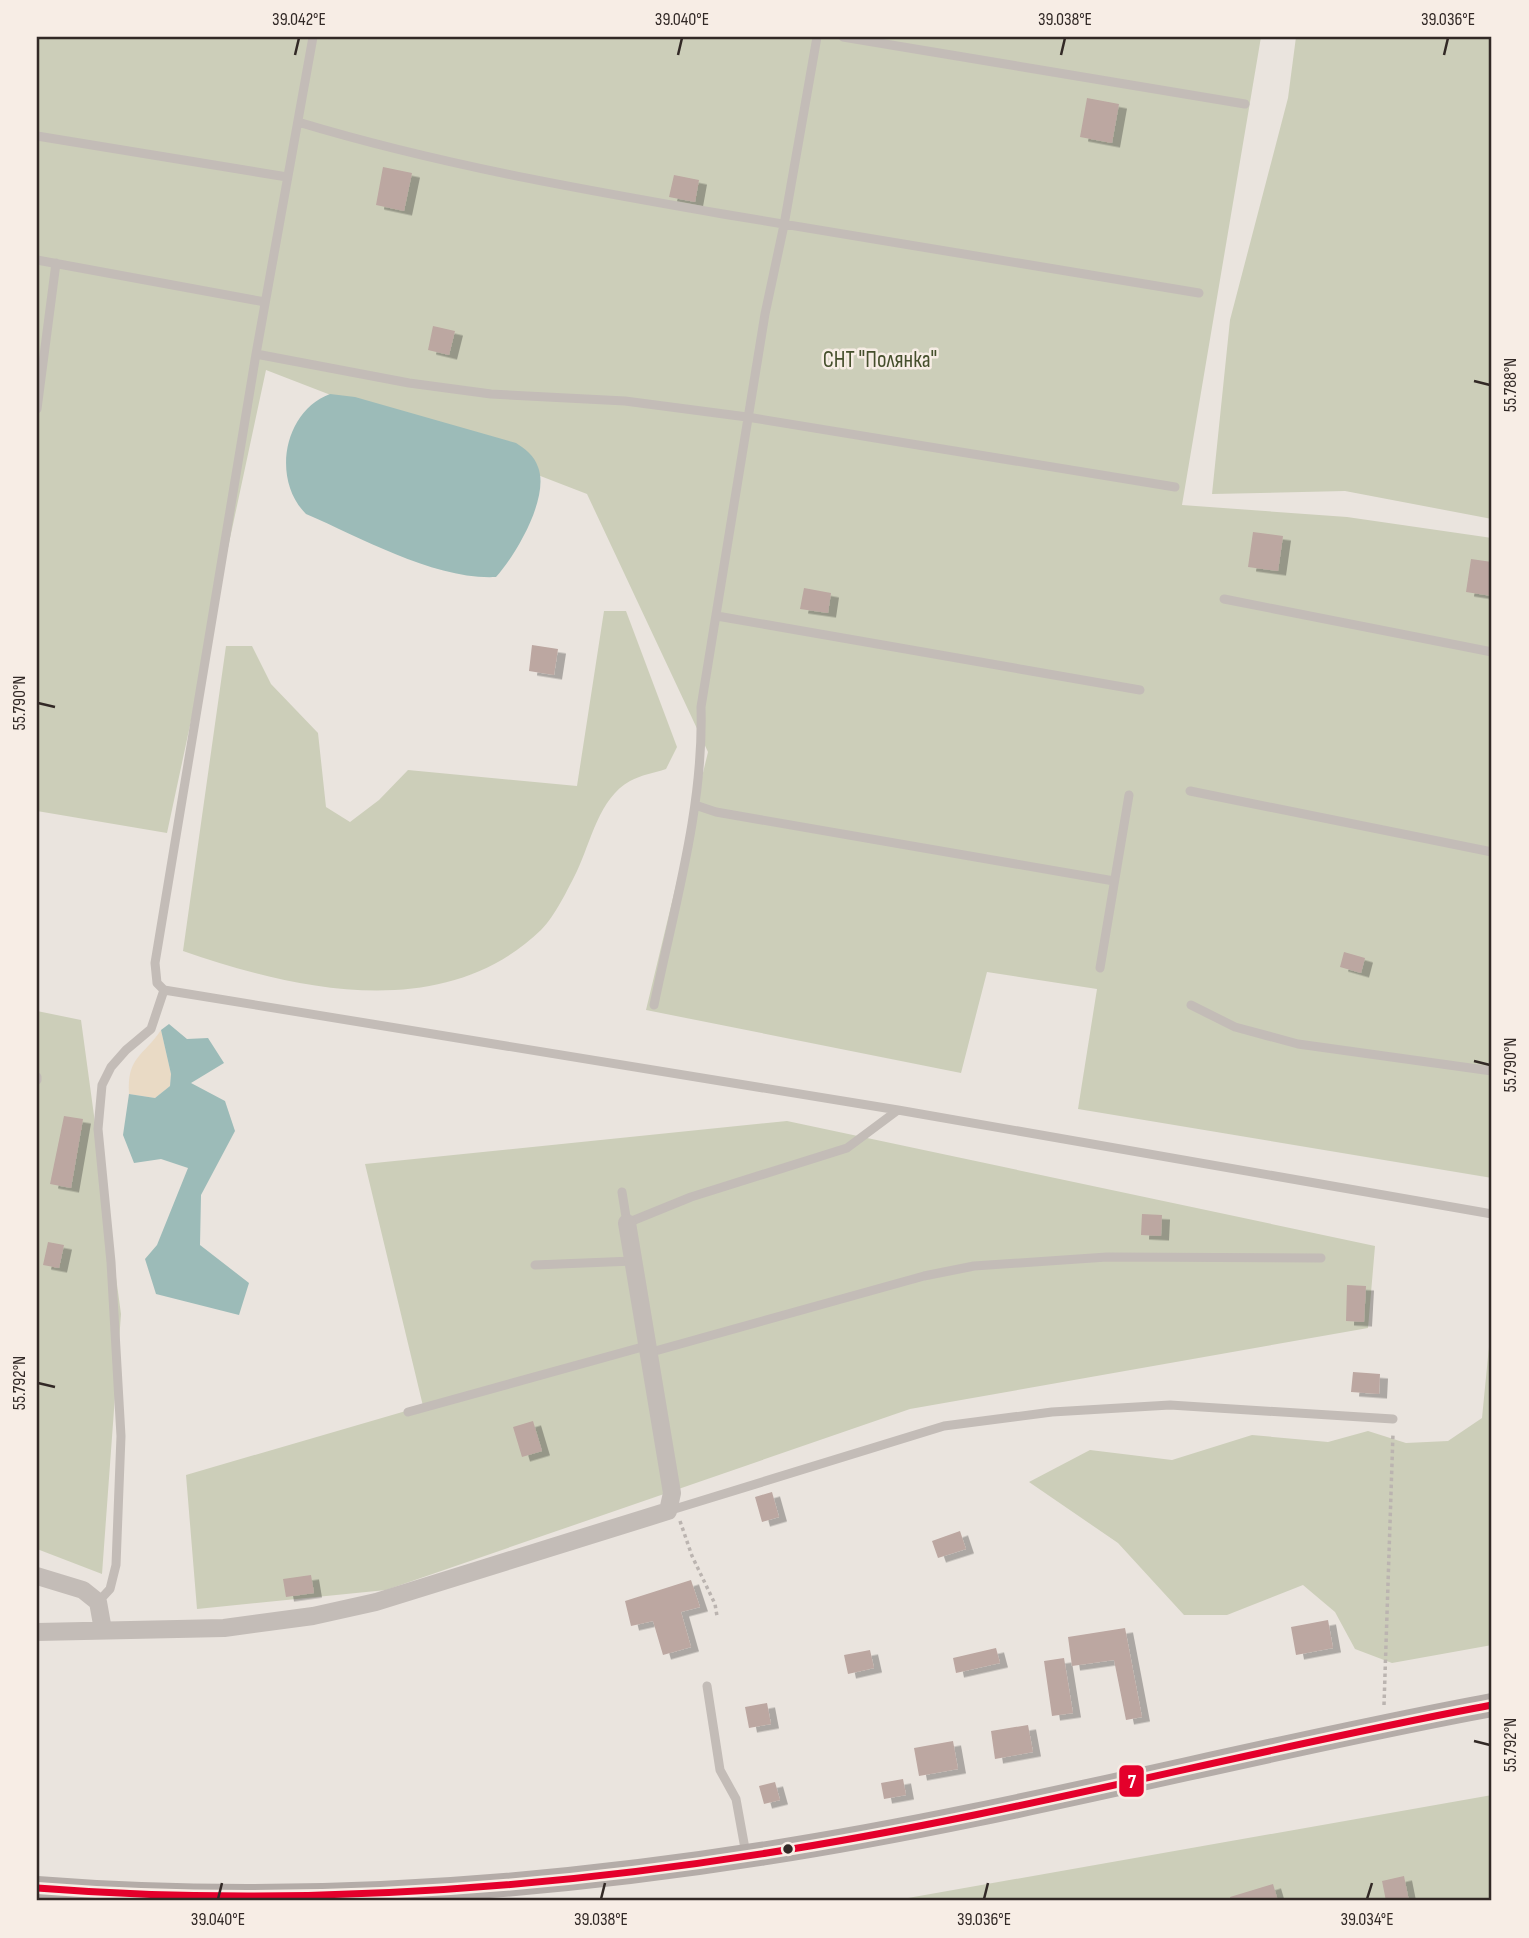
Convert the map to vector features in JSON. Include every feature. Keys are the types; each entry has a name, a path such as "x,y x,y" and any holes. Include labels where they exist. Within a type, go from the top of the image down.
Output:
{"street":[{"path":"37,1632 224,1628 338,1611 376,1602 671,1510 671,1493 627,1223"},
{"path":"37,1576 83,1590 98,1602 103,1630"},
{"path":"37,1888 129,1898 370,1894 529,1882 746,1856 970,1815 1384,1725 1492,1705"}],"lane":[{"path":"313,37 256,354 155,963 157,983 164,990 898,1111 1492,1214"},
{"path":"654,1005 695,804 702,751 701,707 747,417 817,37"},
{"path":"844,37 1245,104"},
{"path":"298,122 388,149 536,182 1199,293"},
{"path":"37,136 288,177"},
{"path":"37,260 265,302"},
{"path":"37,409 56,263"},
{"path":"256,354 463,390 625,401 747,417 1175,487"},
{"path":"1224,599 1492,652"},
{"path":"717,616 1140,690"},
{"path":"1190,791 1492,852"},
{"path":"1100,968 1129,794"},
{"path":"695,804 716,812 1114,881"},
{"path":"98,1602 110,1589 116,1565 121,1436 111,1262 99,1129 102,1085 118,1058 151,1029 164,990"},
{"path":"1191,1005 1235,1027 1298,1044 1492,1071"},
{"path":"622,1192 627,1223 691,1197 846,1148 898,1111"},
{"path":"408,1412 924,1276 974,1266 1107,1257 1321,1258"},
{"path":"535,1265 633,1261"},
{"path":"671,1510 944,1426 1052,1412 1170,1405 1393,1419"},
{"path":"707,1686 720,1770 736,1799 746,1856"}],"path":[{"path":"1384,1725 1393,1419"},
{"path":"671,1510 715,1604 717,1616"}],"green space":[{"name":"СНТ \"Полянка\"","path":"37,37 1261,37 1182,505 1347,517 1492,538 1492,1178 1078,1109 1097,989 987,972 961,1073 646,1010 708,752 587,494 266,370 167,833 37,811"},
{"path":"1296,37 1492,37 1492,519 1345,491 1212,494 1230,320 1288,98"},
{"path":"604,611 626,611 677,747 666,769 630,781 611,798 603,809 565,894 541,930 502,959 460,978 415,988 368,990 320,986 273,977 183,951 226,646 252,646 271,684 318,733 326,807 350,822 379,800 408,770 577,786"},
{"path":"37,1011 81,1020 121,1314 102,1574 37,1549"},
{"path":"787,1121 1375,1246 1368,1328 910,1409 386,1590 197,1609 186,1475 423,1406 365,1164"},
{"path":"1492,1316 1492,1645 1392,1663 1355,1649 1335,1612 1303,1585 1227,1615 1184,1615 1118,1543 1029,1482 1090,1450 1172,1460 1252,1435 1328,1442 1368,1431 1406,1443 1448,1441 1482,1418"},
{"path":"1492,1795 1492,1901 891,1901"}],"sand":[{"path":"161,1030 171,1074 170,1086 155,1098 129,1094 129,1081 134,1064"}],"water":[{"path":"330,394 355,397 516,443 532,456 540,479 535,509 513,555 496,577 448,572 424,565 306,514 295,499 289,483 286,465 288,447 293,430 302,415 314,403"},
{"path":"169,1024 187,1039 208,1038 224,1063 191,1083 225,1101 235,1131 201,1195 200,1245 249,1283 239,1315 156,1294 145,1259 157,1245 188,1168 161,1159 134,1163 123,1135 129,1094 155,1098 170,1086 171,1074 161,1030"}],"building":[{"path":"1087,98 1119,104 1112,143 1080,137"},
{"path":"383,167 412,173 404,211 376,205"},
{"path":"674,175 699,180 695,202 669,197"},
{"path":"433,326 455,331 449,355 428,350"},
{"path":"1253,532 1283,536 1278,571 1248,567"},
{"path":"1471,559 1492,562 1492,596 1466,592"},
{"path":"804,588 831,593 828,613 800,609"},
{"path":"532,645 558,649 554,675 529,671"},
{"path":"1344,952 1365,958 1361,973 1340,967"},
{"path":"64,1116 83,1119 71,1188 50,1184"},
{"path":"1142,1214 1162,1215 1161,1236 1141,1235"},
{"path":"48,1242 64,1245 59,1268 43,1265"},
{"path":"1347,1285 1366,1286 1364,1322 1346,1321"},
{"path":"1353,1372 1380,1374 1379,1394 1351,1392"},
{"path":"533,1421 542,1451 522,1457 513,1427"},
{"path":"772,1492 779,1517 762,1522 755,1497"},
{"path":"960,1531 966,1549 938,1558 932,1541"},
{"path":"311,1575 314,1593 286,1597 283,1579"},
{"path":"691,1580 700,1607 681,1612 691,1647 663,1655 653,1621 631,1626 625,1601"},
{"path":"1328,1620 1333,1648 1296,1655 1291,1627"},
{"path":"1125,1628 1142,1717 1126,1720 1114,1660 1072,1666 1068,1637"},
{"path":"996,1648 1000,1663 956,1673 953,1658"},
{"path":"870,1650 874,1668 848,1674 844,1655"},
{"path":"1064,1658 1073,1713 1052,1716 1044,1661"},
{"path":"767,1703 771,1724 749,1728 745,1707"},
{"path":"1028,1725 1033,1752 995,1759 991,1731"},
{"path":"953,1741 958,1769 919,1776 914,1748"},
{"path":"903,1779 906,1795 884,1799 881,1783"},
{"path":"775,1782 780,1800 764,1804 759,1786"},
{"path":"1404,1876 1409,1901 1386,1901 1382,1881"},
{"path":"1273,1884 1278,1901 1231,1901 1230,1897"}],"transit line":[{"name":"7","path":"37,1888 220,1896 403,1892 495,1886 677,1866 858,1838 1492,1705"}]}
